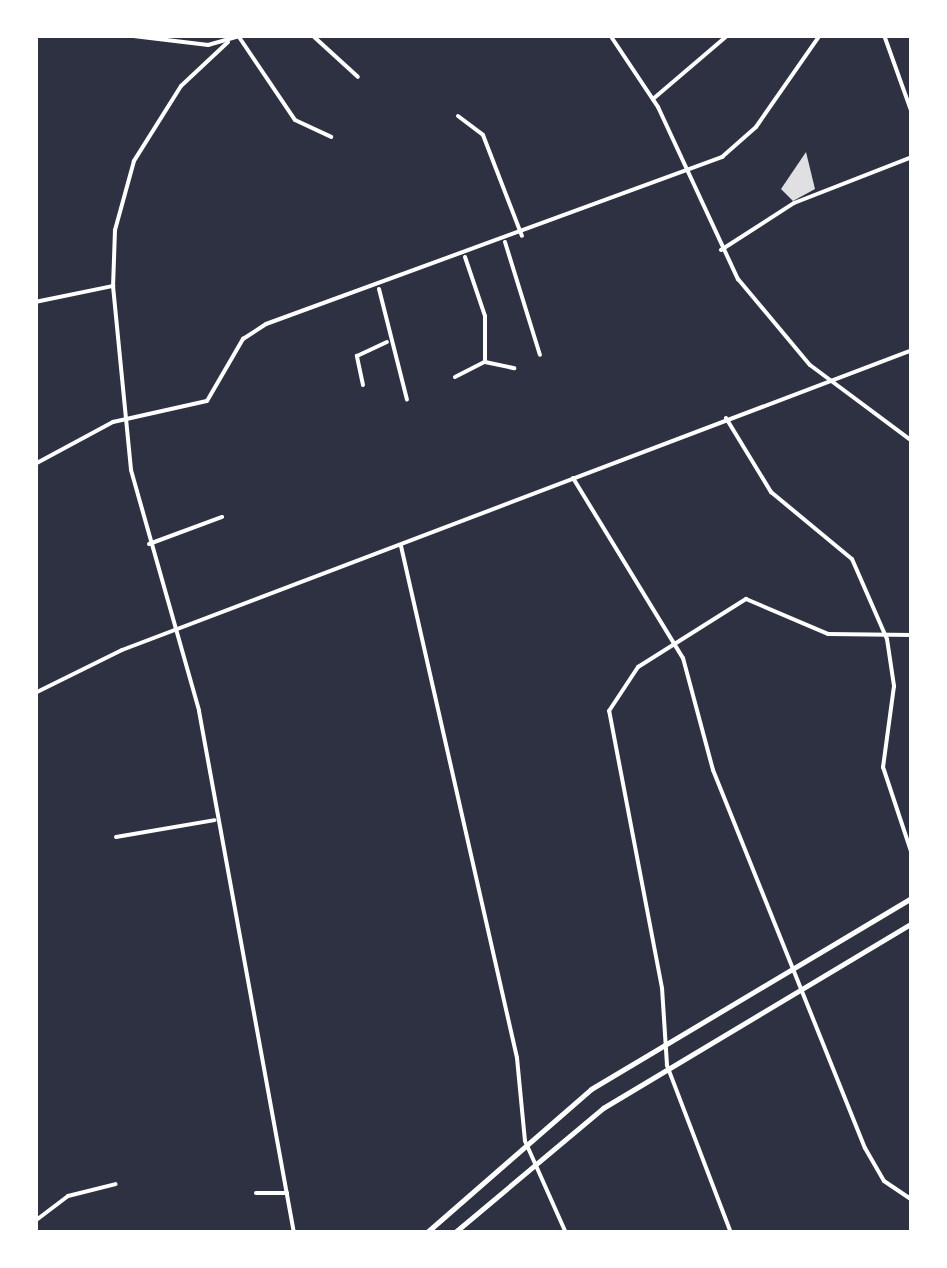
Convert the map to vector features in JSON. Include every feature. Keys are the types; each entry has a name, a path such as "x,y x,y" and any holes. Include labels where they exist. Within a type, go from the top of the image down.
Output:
{"main road":[{"path":"426,1233 525,1141 666,1040 791,963 912,898"},
{"path":"454,1233 532,1162 666,1065 912,923"}],"street":[{"path":"125,35 228,42"},
{"path":"312,35 358,77"},
{"path":"610,35 653,99 721,250 764,314 829,380 912,441"},
{"path":"653,99 728,35"},
{"path":"35,464 122,420 207,401 254,330 379,289 688,172 756,127 820,35"},
{"path":"884,35 912,114"},
{"path":"294,1233 180,629 150,544 122,420 113,286 114,230 134,161 181,86 228,42 241,36 295,120 330,137"},
{"path":"458,116 483,135 522,236"},
{"path":"721,250 794,203 912,157"},
{"path":"505,242 540,355"},
{"path":"464,256 485,316 485,362"},
{"path":"35,302 113,286"},
{"path":"379,289 387,342 407,400"},
{"path":"362,385 358,356 387,342"},
{"path":"35,693 180,629 912,350"},
{"path":"455,377 485,362 514,368"},
{"path":"726,418 770,492 852,559 887,639 894,686 883,767 912,854"},
{"path":"574,478 675,642 713,770 874,1166 912,1200"},
{"path":"150,544 222,516"},
{"path":"400,545 432,652 457,809 517,1058 525,1141 566,1233"},
{"path":"731,1233 666,1065 666,1040 608,711 626,678 675,642 756,598 828,634 887,639 912,635"},
{"path":"116,837 216,820"},
{"path":"35,1221 52,1217 68,1196 116,1184"},
{"path":"256,1193 286,1193"}],"building":[{"path":"806,152 815,189 793,201 781,189"}]}
